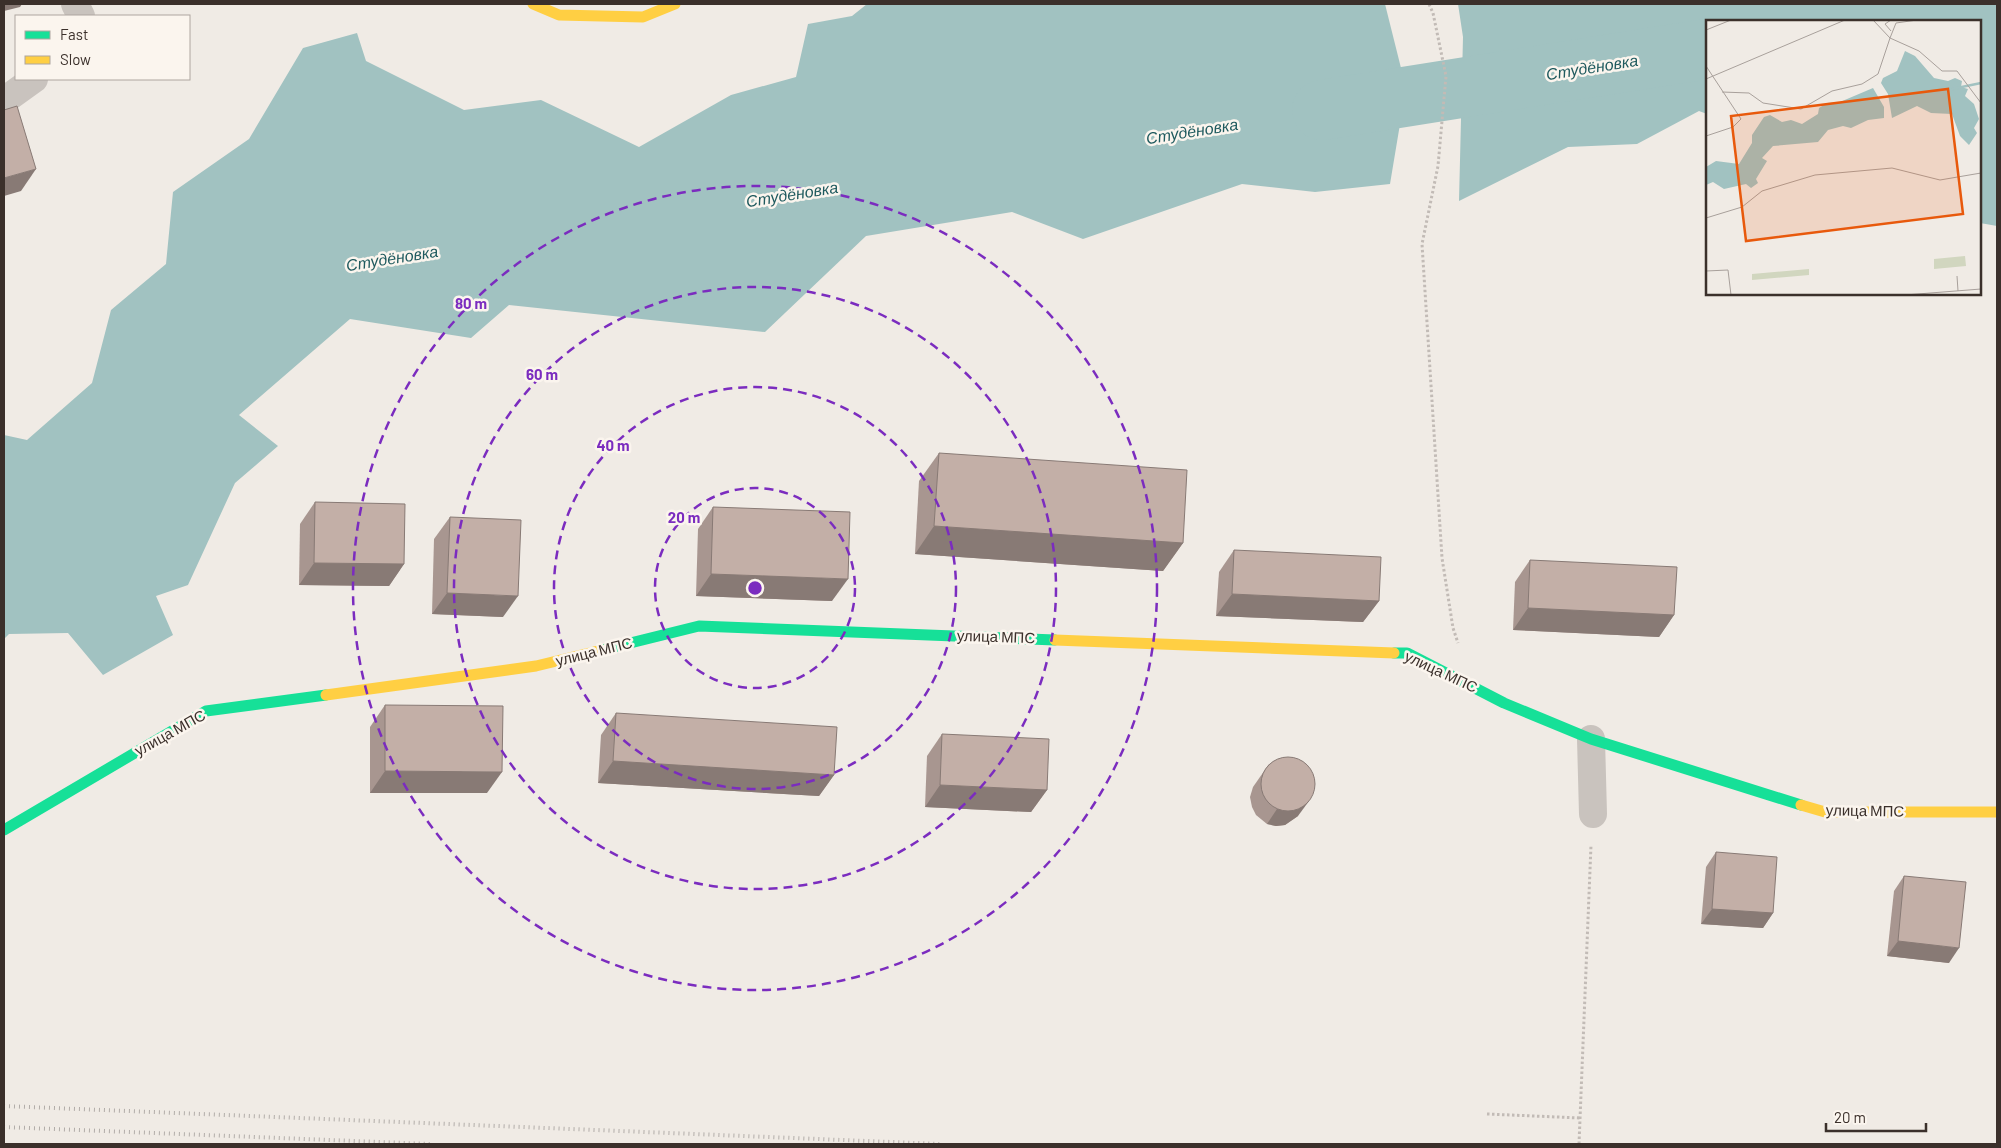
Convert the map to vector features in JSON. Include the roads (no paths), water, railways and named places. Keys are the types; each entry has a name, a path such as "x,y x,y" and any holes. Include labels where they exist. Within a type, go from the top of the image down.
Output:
{"street":[{"path":"533,4 559,15 643,17 675,4"},
{"path":"4,99 33,80"},
{"name":"улица МПС","path":"4,830 206,711 536,666 699,626 1407,652 1504,703 1591,739 1825,812 1997,812"},
{"path":"1591,739 1593,814"}],"water":[{"path":"867,4 1385,4 1406,88 1390,184 1315,192 1242,184 1083,239 1012,212 866,236 765,332 509,305 471,338 350,319 239,415 278,446 235,483 188,585 156,596 173,635 103,675 68,633 9,634 4,639 4,435 27,440 92,383 111,310 166,264 173,192 249,139 303,48 357,33 366,61 464,110 541,100 639,147 731,95 796,77 808,24 852,16"},
{"path":"1458,4 1997,4 1997,226 1981,223 1981,20 1706,20 1706,114 1699,111 1637,144 1568,147 1459,201 1463,37"}],"waterway":[{"name":"Студёновка","path":"1322,110 1706,49"}],"railway":[{"path":"4,1106 941,1144"},
{"path":"4,1127 430,1144"}]}
